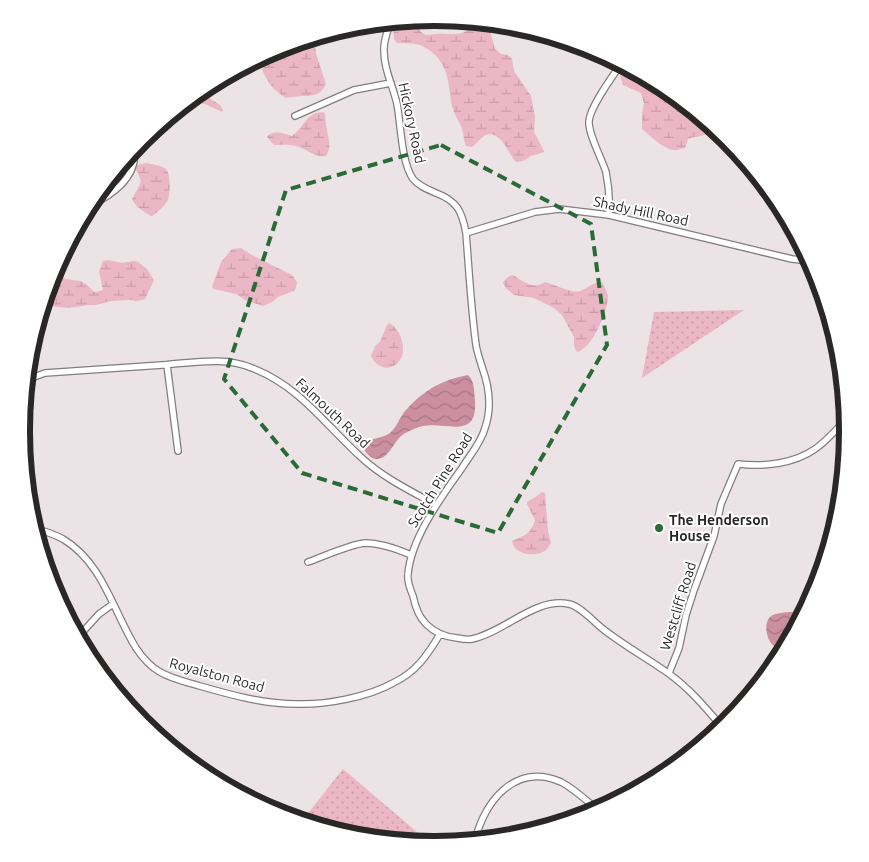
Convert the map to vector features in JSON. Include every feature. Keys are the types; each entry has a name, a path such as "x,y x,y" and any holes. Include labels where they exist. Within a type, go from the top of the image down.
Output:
{"street":[{"name":"Hickory Road","path":"388,29 384,48 385,61 397,104 404,152 411,173 413,178 423,188 453,203 464,219 466,233"},
{"path":"609,215 610,197 606,173 589,123 591,111 617,70"},
{"path":"295,116 354,90 391,82"},
{"path":"103,198 113,193 126,179 134,160"},
{"name":"Shady Hill Road","path":"466,233 535,212 559,209 609,215 801,260"},
{"name":"Scotch Pine Road","path":"440,634 426,623 416,606 408,576 411,555 421,533 436,505 480,442 486,427 489,392 476,348 466,233"},
{"name":"Falmouth Road","path":"33,377 45,373 221,361 250,367 274,378 291,389 308,403 364,460 386,476 436,505"},
{"path":"167,365 178,452"},
{"name":"Westcliff Road","path":"669,673 679,648 694,590 714,536 721,504 738,464 755,466 798,459 814,450 839,428"},
{"name":"Royalston Road","path":"43,531 61,538 89,561 138,652 158,672 171,678 210,689 278,704 326,702 352,698 383,688 413,671 428,655 440,634"},
{"path":"308,562 364,543 391,547 411,555"},
{"path":"83,631 113,604"},
{"path":"440,634 453,638 471,639 496,631 541,607 551,604 574,606 604,630 669,673 698,698 717,721"},
{"path":"477,833 485,814 496,797 508,786 525,778 542,777 561,782 591,804"}],"highlighted area":[{"path":"441,145 591,224 607,345 498,533 302,473 224,379 286,190"}],"green space":[{"path":"417,27 421,32 427,35 456,34 469,29 490,30 495,49 512,59 514,71 531,96 535,117 534,132 544,152 516,162 499,138 490,134 484,136 472,147 466,146 461,127 452,106 449,84 443,65 433,53 423,46 397,43 394,39 393,29"},
{"path":"315,45 316,54 326,84 322,91 316,94 286,98 271,86 266,78 262,69 267,63"},
{"path":"622,72 659,94 708,133 688,139 685,148 678,150 663,146 642,129 644,103 641,93 623,85 620,76"},
{"path":"207,96 220,105 223,110 222,112 199,102"},
{"path":"324,112 329,144 326,156 315,155 296,146 274,145 267,137 273,133 292,136 312,115"},
{"path":"147,163 166,169 170,189 168,200 160,210 151,216 138,207 132,199 141,181 136,169 137,165"},
{"path":"241,248 292,275 297,282 294,291 278,297 263,306 245,300 236,294 214,289 212,287 221,262 232,249"},
{"path":"108,260 122,263 133,261 138,262 147,269 154,280 145,299 137,301 111,301 69,308 50,306 61,277 80,281 94,292 103,290 99,271 103,261"},
{"path":"513,275 533,285 545,282 577,292 595,283 602,282 608,294 607,303 602,320 588,344 577,352 574,346 574,337 562,315 554,308 534,298 514,295 506,288 503,283"},
{"path":"744,310 642,378 654,312"},
{"path":"389,323 395,327 399,334 403,348 399,362 388,368 381,367 371,356"},
{"path":"542,492 545,493 548,531 551,543 542,552 526,554 517,549 512,541 523,536 531,528 535,520 527,502"},
{"path":"343,769 421,836 356,828 307,815"}],"water":[{"path":"468,375 473,384 475,401 474,414 470,422 463,426 455,427 434,425 414,429 401,436 387,454 380,459 373,458 365,450 361,443 390,433 405,411 426,392 442,383"},
{"path":"784,612 797,612 776,647 771,643 767,635 767,622 771,616"}],"place":[{"name":"The Henderson House","path":"659,528"}]}
